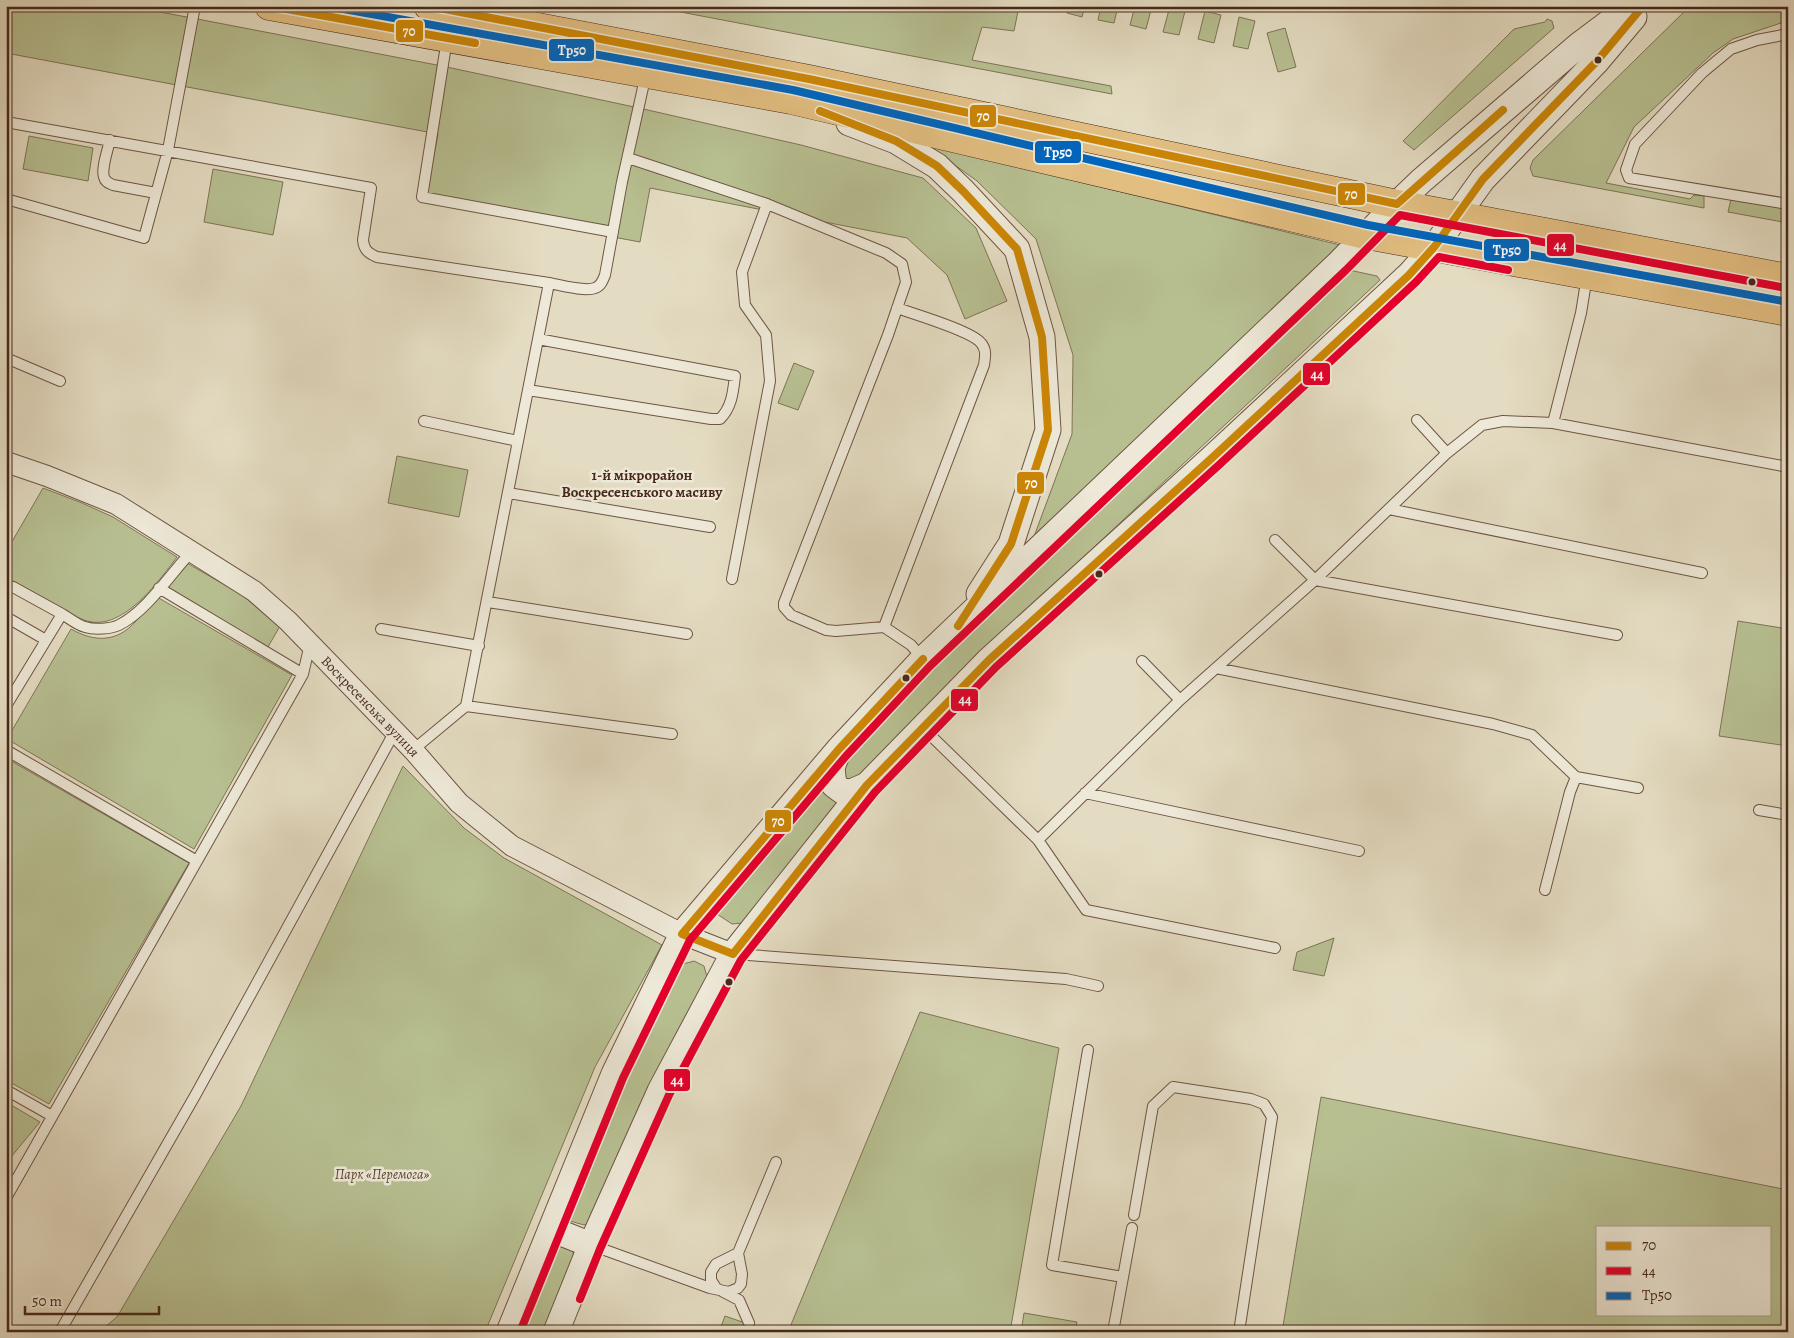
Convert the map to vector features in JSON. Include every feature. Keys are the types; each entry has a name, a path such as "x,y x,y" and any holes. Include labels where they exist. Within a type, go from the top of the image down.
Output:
{"main road":[{"path":"270,6 791,100 1366,235 1788,312"},
{"path":"428,6 809,79 1396,204 1788,278"}],"street":[{"path":"509,1332 614,1074 682,934 839,749 923,660 1339,263 1396,204 1442,162 1579,45 1631,6"},
{"path":"556,1332 660,1090 733,954 867,785 989,660 1235,437 1409,275 1434,246 1483,179 1597,61 1643,6"},
{"path":"791,100 896,141 937,166 1017,249 1042,337 1048,430 1012,544 958,626"},
{"name":"Воскресенська вулиця","path":"6,462 47,476 116,504 254,591 288,621 394,733 413,750 459,803 512,846 682,934 733,954"},
{"path":"839,749 832,768 834,784 842,792 851,792 867,785"},
{"path":"550,1229 592,1245"}],"lane":[{"path":"6,199 144,238 168,150 195,6"},
{"path":"1788,34 1756,40 1731,49 1702,73 1635,144 1626,170 1629,178 1788,204"},
{"path":"448,38 422,197 614,232"},
{"path":"6,122 371,188 363,240 364,248 377,257 588,289 596,288 602,282 605,275 622,182 646,73"},
{"path":"110,140 103,172 107,182 113,185 156,193"},
{"path":"628,158 767,204 886,253 902,264 906,282 897,308 784,603 786,612 826,630 836,631 884,627 911,646 923,660"},
{"path":"732,579 770,381 766,335 745,305 742,272 767,204"},
{"path":"1553,423 1582,313 1588,275"},
{"path":"413,750 466,706 488,602 549,283"},
{"path":"884,627 984,365 986,355 984,348 973,336 897,308"},
{"path":"528,390 720,419 730,405 736,376 538,339"},
{"path":"6,358 60,381"},
{"path":"1417,420 1448,453"},
{"path":"424,421 518,441"},
{"path":"1038,840 1180,700 1315,580 1448,453 1482,425 1503,421 1553,423 1788,467"},
{"path":"508,493 710,527"},
{"path":"1389,509 1702,573"},
{"path":"1274,540 1315,580 1617,635"},
{"path":"13,586 85,627 118,626 136,613 192,551"},
{"path":"159,588 303,674"},
{"path":"488,602 687,634"},
{"path":"6,706 62,614"},
{"path":"6,617 46,640"},
{"path":"382,630 479,646"},
{"path":"6,1198 303,674 310,644"},
{"path":"1142,660 1180,700"},
{"path":"1216,668 1493,724 1532,735 1576,777 1638,788"},
{"path":"466,706 672,734"},
{"path":"923,728 1038,840 1086,910 1275,948"},
{"path":"58,1332 196,1094 394,733"},
{"path":"6,750 197,861"},
{"path":"1545,890 1570,792 1576,777"},
{"path":"1085,793 1359,851"},
{"path":"1759,810 1788,815"},
{"path":"733,954 1066,980 1098,986"},
{"path":"1088,1050 1052,1265 1123,1277"},
{"path":"1134,1215 1153,1106 1173,1088 1251,1099 1264,1104 1272,1117 1239,1332"},
{"path":"6,1090 52,1116"},
{"path":"752,1328 739,1300 738,1288 742,1279 738,1253 776,1162"},
{"path":"1113,1332 1132,1228"},
{"path":"592,1245 720,1291 739,1300"},
{"path":"738,1253 719,1261 713,1267 711,1280 720,1291 729,1292 738,1288"},
{"path":"724,1260 734,1262 741,1269"},
{"path":"699,1284 711,1280"}],"green space":[{"path":"6,6 128,6 192,18 442,66 639,108 801,145 923,178 976,228 1007,301 965,319 947,275 907,238 650,188 640,242 425,202 438,134 6,53"},
{"path":"649,6 1019,6 1014,31 982,27 972,60 1111,86 1112,94"},
{"path":"1068,6 1085,6 1082,17 1067,13"},
{"path":"1101,6 1118,6 1114,23 1098,20"},
{"path":"1135,6 1152,6 1146,29 1130,25"},
{"path":"1170,6 1186,7 1179,35 1163,32"},
{"path":"1690,6 1788,6 1788,24 1781,23 1733,39 1713,53 1634,127 1606,183 1690,199 1694,195 1704,196 1704,208 1533,176 1530,168 1533,160"},
{"path":"1205,11 1221,15 1214,43 1198,39"},
{"path":"1239,17 1255,21 1248,49 1233,46"},
{"path":"1547,19 1552,21 1554,28 1414,150 1403,141 1514,29 1545,22"},
{"path":"1285,28 1296,67 1278,72 1267,33"},
{"path":"29,136 93,148 88,181 23,169"},
{"path":"927,145 1340,245 1032,542 1072,434 1073,355 1036,239 977,181"},
{"path":"213,169 283,182 273,235 204,222"},
{"path":"1731,199 1788,209 1788,223 1728,212"},
{"path":"1349,270 1377,276 1380,280 984,650 743,923 732,924 717,914 720,902 858,736"},
{"path":"794,363 814,371 798,410 778,403"},
{"path":"397,456 468,470 459,517 388,503"},
{"path":"43,488 113,517 177,557 149,592 125,613 111,620 98,622 78,617 6,577 6,552"},
{"path":"187,563 242,595 280,626 268,647 167,587"},
{"path":"157,597 292,675 194,849 7,739 71,629 97,638 113,637 129,628"},
{"path":"1738,621 1788,629 1788,746 1719,736"},
{"path":"6,758 189,863 49,1104 6,1080"},
{"name":"Парк «Перемога»","path":"403,766 464,828 504,858 662,945 595,1067 485,1332 99,1332 117,1317 241,1106"},
{"path":"1334,938 1324,976 1293,970 1297,952"},
{"path":"694,961 704,966 707,977 640,1105 592,1222 584,1225 570,1221 567,1210 635,1050 683,964"},
{"path":"920,1012 1059,1048 1010,1332 788,1332"},
{"path":"1321,1097 1788,1190 1788,1332 1282,1332"},
{"path":"6,1102 40,1122 6,1163"},
{"path":"560,1246 573,1251 574,1263 546,1332 518,1332 551,1251"},
{"path":"1024,1313 1077,1322 1075,1332 1021,1332"},
{"path":"725,1316 771,1332 719,1332"}],"transit line":[{"name":"70","path":"270,6 475,43"},
{"name":"Тр50","path":"327,6 793,90 1368,225 1788,302"},
{"name":"70","path":"429,6 809,79 1397,204 1503,110"},
{"name":"70","path":"923,659 839,749 682,934 733,954 867,785 989,660 1213,457 1409,275 1435,246 1483,179 1597,61 1643,6"},
{"name":"70","path":"820,111 896,141 937,166 963,191 1017,249 1042,337 1048,430 1011,544 958,626"},
{"name":"44","path":"520,1332 623,1078 690,940 846,756 930,666 1346,270 1400,215 1786,288"},
{"name":"44","path":"580,1299 600,1249 669,1095 741,960 875,792 996,667 1220,464 1416,282 1439,257 1508,270"}],"district":[{"name":"1-й мікрорайон Воскресенського масиву","path":"642,484"}]}
